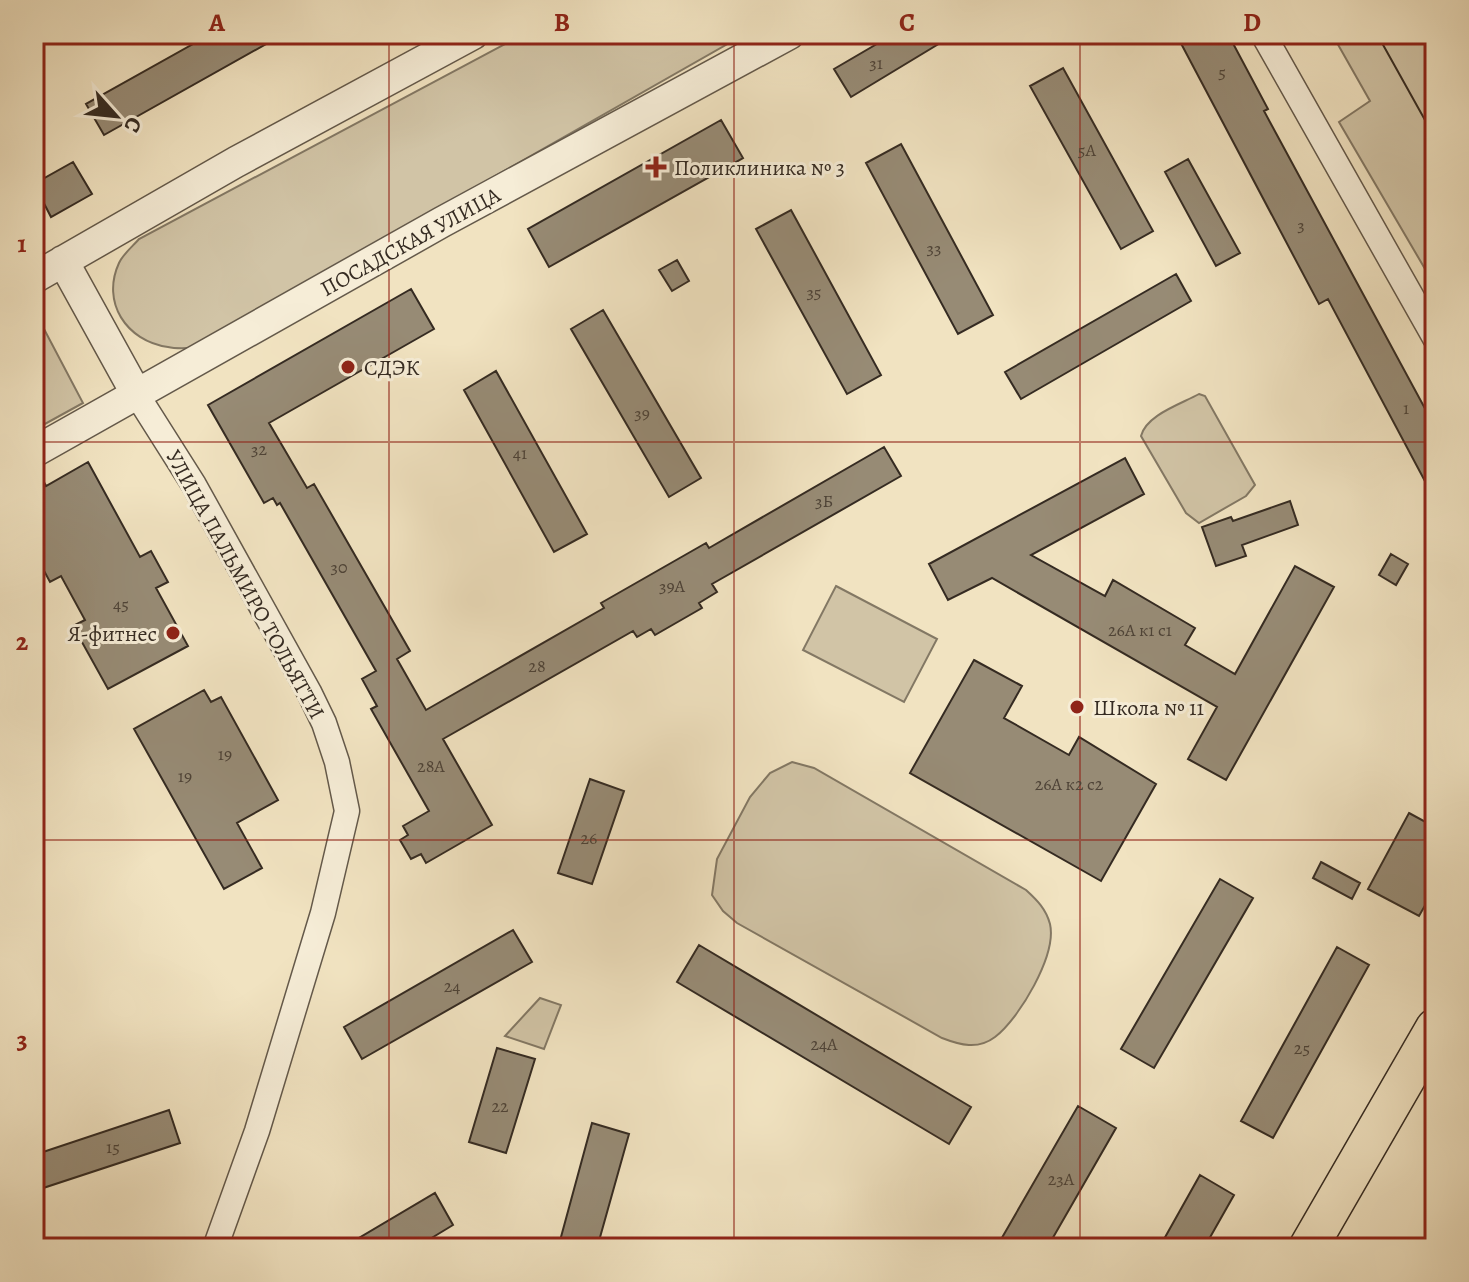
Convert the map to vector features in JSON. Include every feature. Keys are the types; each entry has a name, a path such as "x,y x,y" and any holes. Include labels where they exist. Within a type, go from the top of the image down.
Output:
{"main road":[{"path":"1308,1248 1435,1028"}],"street":[{"path":"34,278 236,162 473,34"},
{"name":"ПОСАДСКАЯ УЛИЦА","path":"34,452 442,222 789,34"},
{"path":"1263,34 1435,338"},
{"name":"УЛИЦА ПАЛЬМИРО ТОЛЬЯТТИ","path":"63,261 137,395 194,485 309,692 324,723 347,811 323,913 257,1131 215,1248"}],"shaded area":[{"path":"524,34 745,34 193,348 153,343 140,337 121,317 113,292 114,278 121,260 139,239"},
{"path":"1332,34 1435,34 1435,286 1339,122 1370,101"},
{"path":"34,310 83,403 34,430"},
{"path":"1199,394 1205,396 1255,485 1246,496 1199,523 1186,513 1141,436 1157,416"},
{"path":"836,586 937,639 904,702 803,650"},
{"path":"792,762 814,768 1026,890 1041,905 1050,924 1048,952 1025,1002 995,1037 976,1045 942,1038 737,923 723,911 712,895 717,859 750,797 770,773"},
{"path":"540,998 561,1005 544,1049 505,1036"}],"building":[{"path":"211,34 284,34 104,135 86,104"},
{"path":"894,34 955,34 851,97 834,69"},
{"path":"1176,34 1228,34 1268,109 1264,111 1435,427 1435,500 1328,299 1319,304"},
{"path":"1063,68 1153,231 1121,249 1030,86"},
{"path":"721,120 743,158 549,267 528,229"},
{"path":"901,144 993,315 958,334 866,163"},
{"path":"1188,159 1240,253 1216,266 1165,172"},
{"path":"73,162 92,194 51,217 34,184"},
{"path":"791,210 881,375 847,394 756,229"},
{"path":"677,260 689,281 672,291 659,270"},
{"path":"1176,274 1191,301 1021,399 1005,372"},
{"path":"411,289 434,329 269,423 307,488 314,484 410,651 397,659 426,710 604,608 601,603 706,543 709,548 884,447 901,476 712,584 717,592 699,603 702,608 655,635 651,629 637,637 633,631 443,739 492,825 426,863 421,854 411,859 400,840 408,835 403,826 429,811 371,709 377,706 362,679 376,671 280,503 277,505 273,498 264,503 208,405"},
{"path":"603,310 701,478 669,497 571,329"},
{"path":"496,371 587,534 554,552 464,390"},
{"path":"1125,458 1144,494 1031,555 1105,596 1113,580 1195,628 1185,645 1235,674 1295,566 1334,587 1226,780 1188,759 1217,707 992,578 948,600 929,564"},
{"path":"88,462 140,557 151,551 168,582 156,588 188,646 108,689 73,626 85,620 61,576 50,582 34,552 34,470 37,469 46,486"},
{"path":"1290,501 1298,525 1242,545 1246,556 1216,566 1202,527 1231,517 1233,521"},
{"path":"1391,554 1408,564 1396,585 1379,575"},
{"path":"974,660 1022,686 1004,718 1069,755 1079,737 1156,784 1101,881 910,773"},
{"path":"204,690 211,702 221,697 278,800 237,823 262,868 224,889 134,729"},
{"path":"590,779 624,791 592,884 558,873"},
{"path":"1409,813 1435,827 1435,888 1419,916 1368,889"},
{"path":"1321,862 1360,883 1352,899 1313,878"},
{"path":"1220,879 1253,898 1154,1068 1121,1049"},
{"path":"513,930 532,962 362,1059 344,1027"},
{"path":"699,945 971,1107 949,1144 677,982"},
{"path":"1337,947 1369,965 1273,1138 1241,1121"},
{"path":"497,1048 535,1059 506,1153 469,1142"},
{"path":"1078,1106 1116,1128 1047,1248 996,1248"},
{"path":"169,1110 180,1143 34,1191 34,1155"},
{"path":"592,1123 629,1134 597,1248 558,1248"},
{"path":"1200,1175 1234,1195 1204,1248 1159,1248"},
{"path":"435,1193 453,1225 415,1248 342,1248"}],"tram line":[{"path":"1377,34 1435,138"}],"place":[{"name":"Поликлиника № 3","path":"656,167"},
{"name":"СДЭК","path":"348,367"},
{"name":"Я-фитнес","path":"173,633"},
{"name":"Школа № 11","path":"1077,707"}]}
